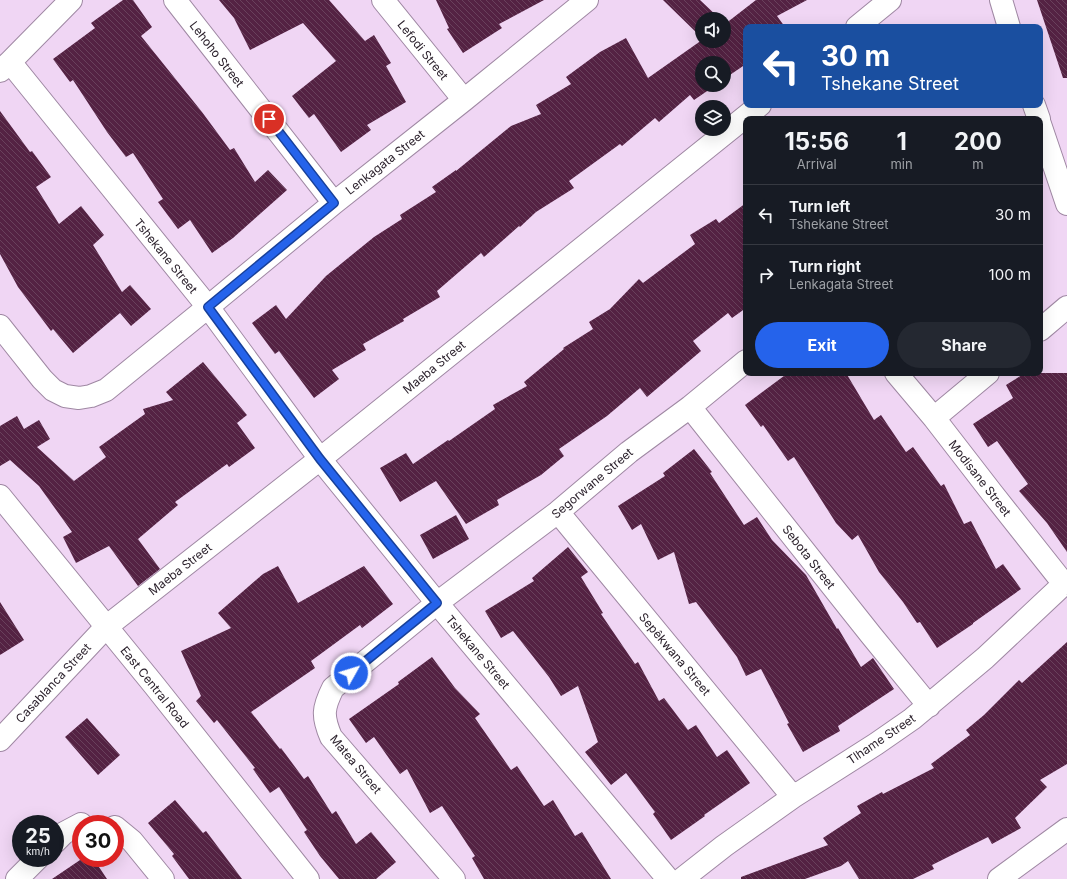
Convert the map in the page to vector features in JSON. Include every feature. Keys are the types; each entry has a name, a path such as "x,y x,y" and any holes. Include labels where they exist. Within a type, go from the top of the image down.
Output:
{"street":[{"path":"5,67 71,0"},
{"name":"Lehoho Street","path":"175,0 334,203"},
{"name":"Lefodi Street","path":"383,0 464,100"},
{"name":"Lenkagata Street","path":"0,326 42,379 53,390 65,396 79,398 91,396 106,390 334,203 587,0"},
{"path":"861,24 890,0"},
{"path":"1001,0 1008,24"},
{"name":"Tshekane Street","path":"5,67 208,307 320,459 437,603 668,879"},
{"name":"Maeba Street","path":"746,116 756,108"},
{"name":"Maeba Street","path":"106,627 320,459 743,119"},
{"path":"1043,133 1067,204"},
{"path":"1043,327 1067,307"},
{"name":"Segorwane Street","path":"437,603 558,512 629,452 690,408 743,364"},
{"name":"Modisane Street","path":"899,376 934,418 992,493 1066,582"},
{"path":"934,418 984,376"},
{"name":"Sebota Street","path":"690,408 866,630 929,706"},
{"name":"East Central Road","path":"0,496 308,879"},
{"name":"Sepêkwana Street","path":"558,512 793,796"},
{"name":"Tlhame Street","path":"682,879 724,846 793,796 876,744 929,706 985,658 1066,582"},
{"name":"Matea Street","path":"437,603 333,688 325,709 326,724 331,737 454,879"},
{"name":"Casablanca Street","path":"0,740 106,627"},
{"path":"999,879 1067,829"},
{"path":"124,834 132,841 163,879"},
{"path":"17,879 29,867"}],"building":[{"path":"123,0 133,0 152,27 141,36 202,112 230,150 234,148 255,182 268,170 287,190 233,238 212,253 190,220 178,229 158,202 163,199 133,153 126,157 107,132 73,80 70,82 53,59 95,28 91,23"},
{"path":"219,0 329,0 365,41 374,35 391,63 386,66 406,102 367,125 371,130 341,152 314,114 309,118 292,96 336,61 303,23 250,50 234,18"},
{"path":"436,0 544,0 499,24 502,28 463,53 447,29 449,28"},
{"path":"663,0 700,0 713,12 695,12 695,31"},
{"path":"756,0 807,0 777,16 783,24 743,24 743,66 731,74 731,56 695,56 695,92 706,92 694,100 690,95 659,122 655,118 622,146 620,144 569,181 574,188 536,212 484,257 481,253 437,291 440,297 403,319 404,321 363,344 366,350 332,370 339,379 314,398 279,351 275,354 252,323 276,305 286,319 326,276 374,237 402,219 400,215 436,192 432,187 456,171 511,126 541,114 536,105 571,84 566,77 600,52 626,38 648,78 695,45 695,48 731,48 731,19"},
{"path":"1037,0 1067,0 1067,78 1063,78"},
{"path":"0,111 30,152 32,151 51,177 36,187 59,224 81,206 104,235 93,245 122,292 130,285 151,309 131,326 120,313 73,353 53,329 51,331 18,287 0,254"},
{"path":"743,205 743,310 732,318 728,313 693,341 701,351 647,397 640,388 607,416 559,449 564,456 541,475 497,500 499,505 466,524 436,481 400,502 380,468 406,453 413,464 495,409 493,405 527,386 524,382 564,349 563,348 593,329 589,322 610,309 639,279 643,283 695,244 690,235 716,219 719,223"},
{"path":"203,362 247,415 237,423 255,448 229,467 227,464 175,502 178,505 138,539 160,569 138,586 109,546 76,563 63,537 72,532 39,486 10,460 0,466 0,426 17,416 24,429 39,420 50,439 37,447 74,481 106,457 99,447 145,414 143,409 173,400 166,392"},
{"path":"1043,373 1067,373 1067,552 1047,523 1019,491 1028,484 997,441 988,447 973,424 1013,398 1006,385 1020,376 1043,376"},
{"path":"784,376 848,376 874,420 881,415 906,452 913,447 941,486 944,484 964,524 971,521 996,569 1003,564 1021,589 937,648 920,622 917,623 903,602 879,572 858,535 852,540 836,523 794,457 788,461 763,425 761,427 745,405"},
{"path":"694,449 712,472 710,473 744,525 757,517 772,540 806,575 861,667 873,658 894,689 838,726 840,731 803,752 787,724 789,723 761,669 746,676 737,657 696,602 689,604 674,552 658,560 641,524 632,530 618,506 665,476 663,473"},
{"path":"456,515 469,539 433,559 420,535"},
{"path":"568,547 588,572 581,577 603,613 601,614 635,664 638,662 659,701 664,698 688,730 696,725 717,757 727,750 750,783 671,840 653,814 655,812 626,773 611,785 585,752 598,742 578,686 561,696 549,677 513,631 501,638 485,611 534,581 532,578"},
{"path":"278,566 298,603 364,566 393,604 362,628 360,625 311,661 315,668 251,712 304,779 308,776 332,814 336,811 356,844 371,832 396,862 376,879 339,879 320,856 304,832 307,830 279,787 270,793 253,769 255,768 217,720 214,723 196,701 201,696 181,651 231,628 218,613 263,574"},
{"path":"0,602 24,640 0,655"},
{"path":"1067,642 1067,764 1040,780 1047,787 1015,818 1021,828 992,844 988,837 932,865 934,869 913,879 859,879 848,861 841,866 805,879 741,879 741,877 828,845 823,838 861,813 857,806 882,792 883,794 934,768 931,764 970,735 966,730 984,715 1019,680 1022,683"},
{"path":"432,657 455,688 480,714 475,718 511,770 517,766 544,806 553,800 575,836 582,832 611,879 484,879 472,858 475,856 442,806 430,813 407,769 400,774 374,737 366,743 349,719 399,684 398,682"},
{"path":"87,718 120,755 98,775 65,737"},
{"path":"175,800 203,833 206,831 242,879 189,879 172,856 174,854 148,823"},
{"path":"72,865 72,867 99,867 107,879 52,879"}],"route":[{"path":"269,119 334,203 208,307 320,459 437,603 351,673"}]}
